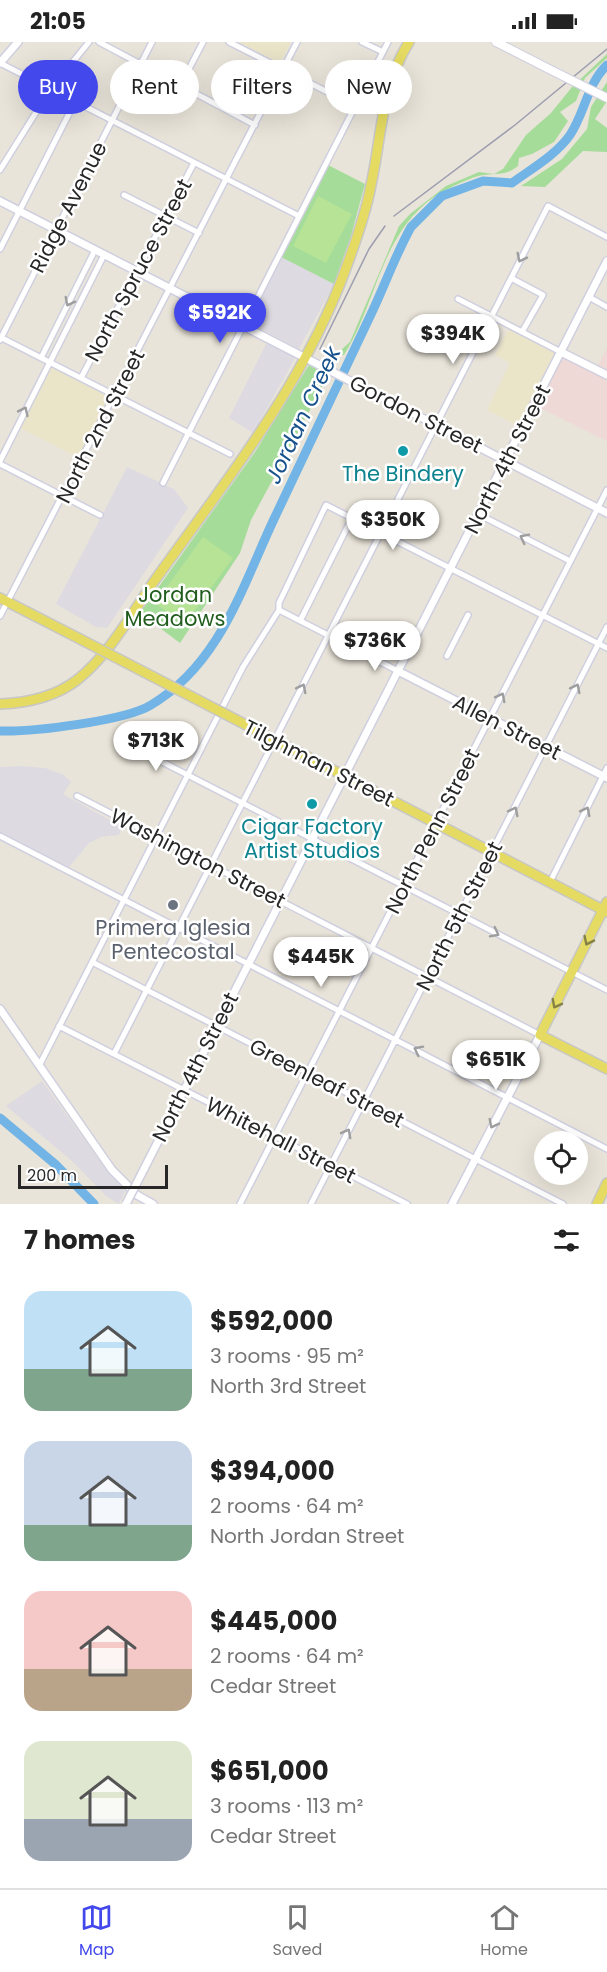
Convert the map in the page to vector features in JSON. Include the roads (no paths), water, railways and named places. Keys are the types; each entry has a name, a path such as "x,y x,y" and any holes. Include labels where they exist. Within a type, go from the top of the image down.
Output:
{"main road":[{"path":"0,704 31,700 58,691 78,679 92,666 242,461 270,418 338,289 362,223 372,184 386,93 394,70 410,42"},
{"path":"496,42 607,98"},
{"name":"Tilghman Street","path":"4,600 550,882 606,908"},
{"path":"540,1035 606,908"},
{"name":"Washington Street","path":"540,1035 607,1069"},
{"path":"597,1204 607,1183"}],"street":[{"path":"18,42 0,63 18,73"},
{"path":"74,60 89,42"},
{"path":"99,42 130,60"},
{"name":"Ridge Avenue","path":"143,60 152,42"},
{"path":"194,60 203,42"},
{"path":"230,42 265,60"},
{"name":"North 2nd Street","path":"288,60 297,42"},
{"path":"362,42 382,52"},
{"path":"378,60 388,42"},
{"path":"199,96 255,125"},
{"path":"0,170 35,114"},
{"path":"0,249 69,114"},
{"path":"98,114 299,216"},
{"name":"Ridge Avenue","path":"0,338 116,114"},
{"name":"North 2nd Street","path":"0,616 4,600 64,497 260,114"},
{"path":"163,483 351,114"},
{"name":"North Spruce Street","path":"81,378 194,163"},
{"path":"124,195 199,234"},
{"name":"Gordon Street","path":"0,201 607,513"},
{"path":"114,1054 548,206 607,237"},
{"path":"41,358 95,250"},
{"path":"100,515 0,463 104,255"},
{"name":"North 4th Street","path":"126,1204 607,261"},
{"path":"511,278 543,294 522,332"},
{"path":"589,297 607,307"},
{"path":"458,298 607,375"},
{"path":"0,338 230,454"},
{"name":"North Penn Street","path":"240,1204 607,490"},
{"path":"39,1066 243,666 279,610 279,603 326,505 607,648"},
{"path":"478,514 570,561"},
{"path":"300,621 352,518"},
{"name":"Allen Street","path":"279,610 605,777"},
{"path":"447,656 468,615"},
{"name":"North 5th Street","path":"311,1204 607,627"},
{"path":"135,748 607,990"},
{"path":"550,882 605,777 607,768"},
{"name":"Washington Street","path":"77,796 540,1035"},
{"path":"0,836 607,1149"},
{"name":"Greenleaf Street","path":"92,962 563,1204"},
{"path":"0,1009 112,1170 137,1195 153,1204"},
{"name":"Whitehall Street","path":"59,1026 407,1204"},
{"path":"452,1204 540,1035"}],"waterway":[{"name":"Jordan Creek","path":"0,731 33,730 100,721 138,711 175,688 195,668 212,646 239,597 411,227 442,196 483,181 512,183 551,155 570,135 590,90 607,65"},
{"name":"Jordan Creek","path":"0,1118 55,1164 94,1204"}],"railway":[{"path":"394,216 515,125 607,49"},
{"path":"320,349 369,249 385,226"}],"place":[{"name":"The Bindery","path":"403,451"},
{"name":"Cigar Factory Artist Studios","path":"312,804"},
{"name":"Primera Iglesia Pentecostal","path":"173,905"}],"park label":[{"name":"Jordan Meadows","path":"175,606"}]}
